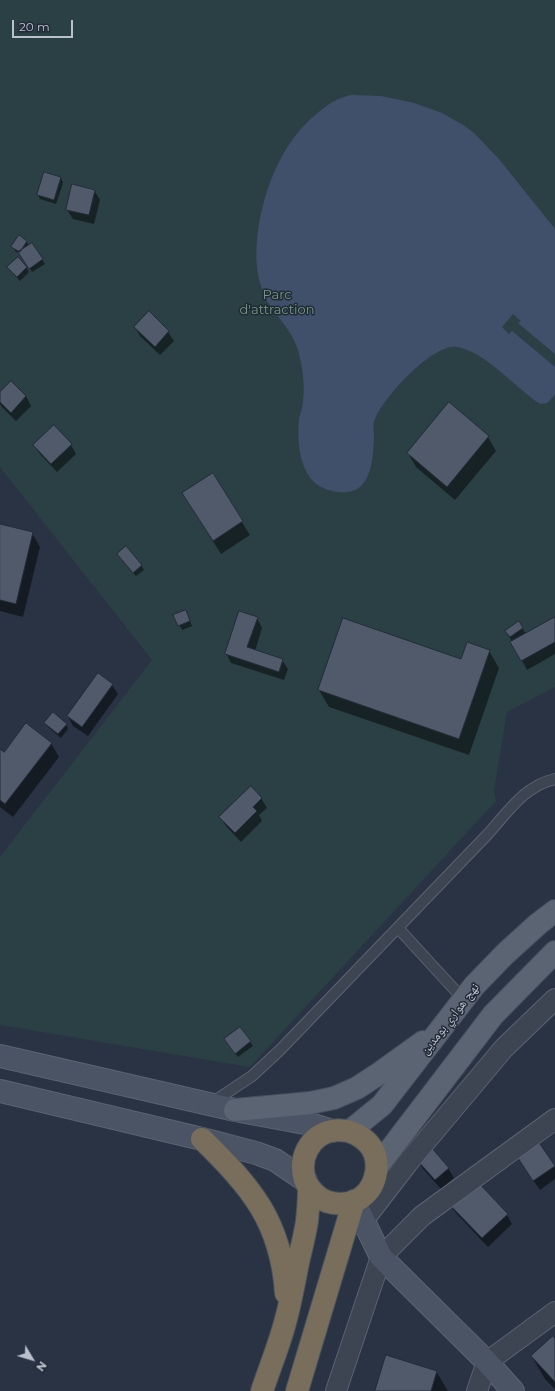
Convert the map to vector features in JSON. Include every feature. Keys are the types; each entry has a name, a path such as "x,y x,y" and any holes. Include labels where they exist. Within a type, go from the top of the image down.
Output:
{"highway":[{"path":"262,1391 286,1321 307,1222 307,1184 303,1171 303,1160 307,1150 313,1141 322,1135 341,1131 360,1136 369,1144 375,1155 377,1167 376,1175 370,1187 362,1197 354,1201 339,1204 327,1202 317,1196 307,1184"},
{"path":"202,1139 232,1169 251,1191 265,1214 283,1262 286,1291 286,1321"},
{"path":"297,1391 354,1201"}],"main road":[{"name":"نهج هواري بومدين","path":"341,1131 382,1105 474,986 505,954 538,924 555,911"},
{"path":"377,1167 493,1015 555,952"},
{"path":"234,1110 310,1103 334,1098 357,1088 380,1073 446,1024"},
{"path":"0,1056 234,1110 341,1131"},
{"path":"0,1092 256,1153 275,1160 307,1184"},
{"path":"354,1201 381,1258 487,1362 513,1391"}],"street":[{"path":"363,1221 410,1160 504,1048 555,999"},
{"path":"336,1391 381,1258 422,1216 555,1119"},
{"path":"477,1391 487,1362 555,1312"}],"lane":[{"path":"210,1104 252,1076 266,1063 488,835 519,799 540,783 555,779"},
{"path":"398,928 464,1000"}],"green space":[{"name":"Parc d'attraction","path":"0,0 555,0 555,687 507,712 494,791 496,801 250,1067 0,1025 0,857 152,660 0,467"}],"water":[{"path":"352,95 381,96 414,103 442,113 463,125 474,133 498,158 555,229 555,354 518,323 521,321 513,314 502,327 509,334 512,331 555,367 555,395 547,403 541,404 531,398 483,358 465,349 457,347 447,348 435,353 410,373 380,409 373,426 374,438 372,463 370,471 362,485 355,490 340,492 330,491 314,482 304,466 298,438 299,420 303,406 304,390 300,358 295,342 288,329 264,295 259,279 256,252 259,224 267,191 280,160 289,145 299,131 324,108 337,100"}],"building":[{"path":"44,172 61,177 54,200 37,195"},
{"path":"72,184 95,190 89,215 66,210"},
{"path":"19,235 27,241 20,252 11,247"},
{"path":"32,243 43,259 29,269 18,252"},
{"path":"18,257 27,267 17,277 7,267"},
{"path":"149,311 169,331 155,347 134,327"},
{"path":"11,381 26,396 11,413 0,402 0,392"},
{"path":"449,402 489,436 447,487 407,453"},
{"path":"54,425 72,444 51,464 33,445"},
{"path":"213,473 243,521 213,541 182,493"},
{"path":"0,524 33,532 16,604 0,600"},
{"path":"126,546 142,565 133,573 117,554"},
{"path":"186,610 190,621 178,626 173,615"},
{"path":"239,611 258,617 247,647 283,659 279,672 225,654"},
{"path":"555,617 555,642 521,661 510,642"},
{"path":"343,618 461,659 467,642 490,650 459,739 318,690"},
{"path":"519,621 523,628 510,637 505,631"},
{"path":"98,673 113,684 82,727 67,716"},
{"path":"53,712 67,724 58,734 44,723"},
{"path":"26,723 52,743 5,804 0,800 0,749 4,752"},
{"path":"251,786 262,798 253,807 257,811 235,833 219,817"},
{"path":"240,1027 251,1041 235,1054 224,1039"},
{"path":"538,1141 555,1166 533,1181 516,1155"},
{"path":"431,1147 449,1168 435,1180 417,1160"},
{"path":"474,1178 508,1214 482,1238 448,1203"},
{"path":"553,1336 555,1339 555,1382 531,1356"},
{"path":"386,1355 437,1371 431,1391 375,1391"}]}
